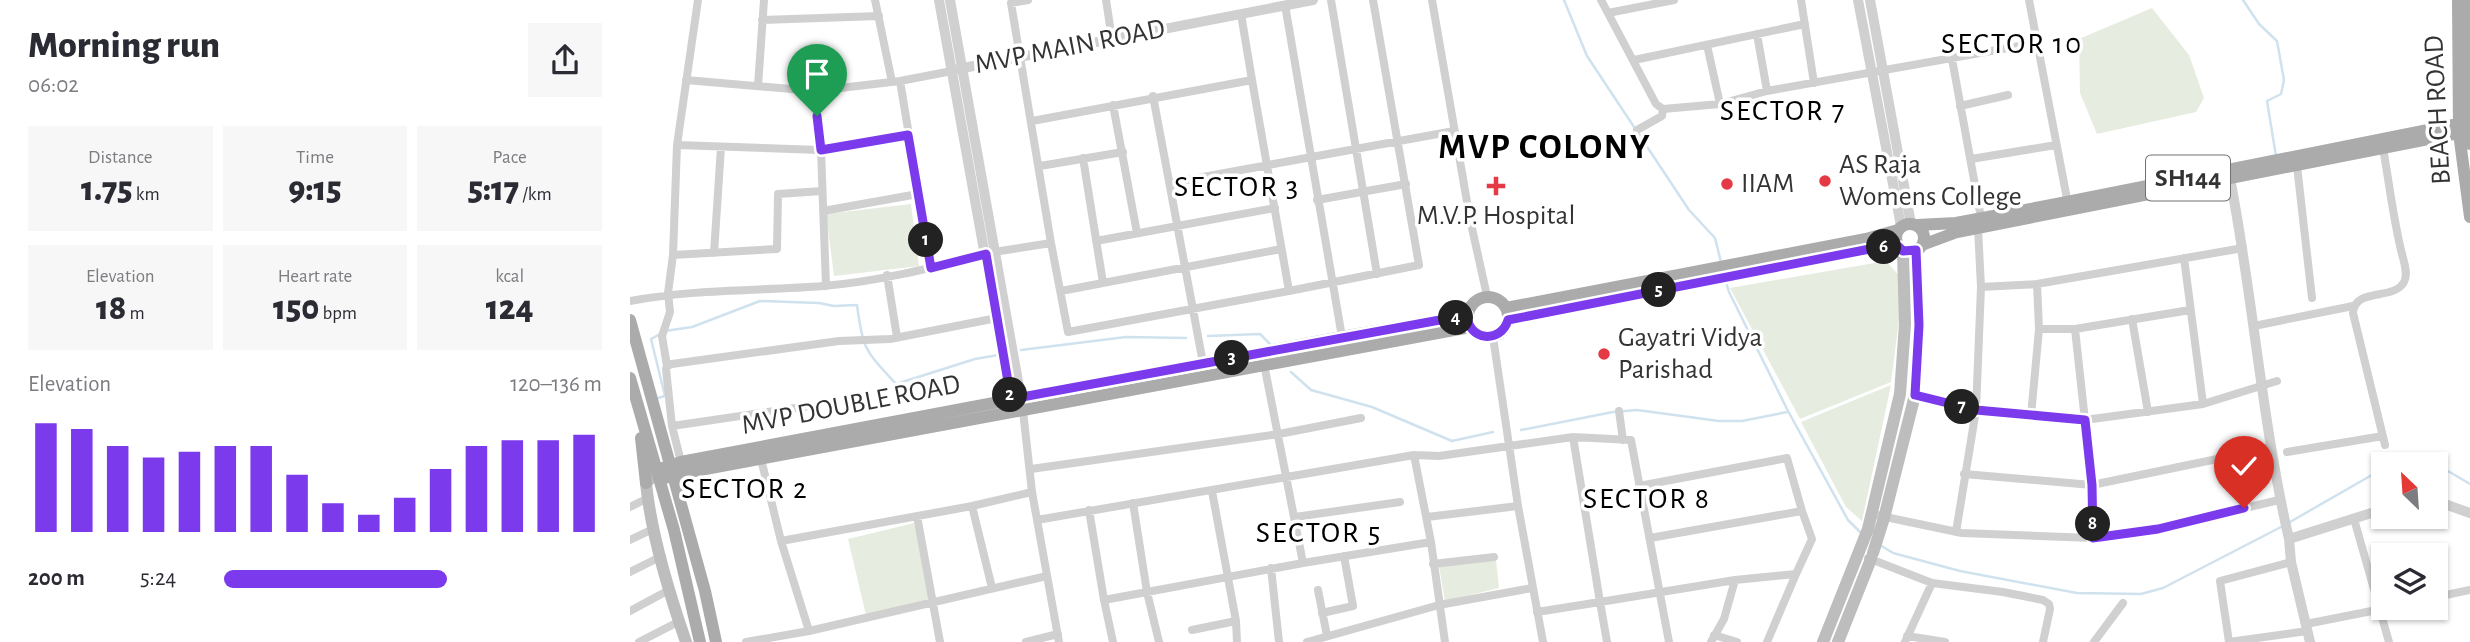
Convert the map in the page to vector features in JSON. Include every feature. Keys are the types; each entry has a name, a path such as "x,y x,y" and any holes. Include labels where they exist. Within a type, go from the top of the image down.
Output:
{"main road":[{"name":"BEACH ROAD","path":"2458,0 2470,217"},
{"name":"BEACH ROAD","path":"2465,130 2469,0"},
{"name":"SH144","path":"2229,175 2297,166 2465,130"},
{"name":"SH144","path":"1507,314 1781,261 1880,247 1910,248 1979,223 2465,130"},
{"name":"SH144","path":"1781,261 1909,227 1979,223"},
{"path":"1873,531 1871,514 1900,394 1910,248 1923,233 1909,227 1896,241 1910,248"},
{"path":"1838,642 1873,531 1884,518 1915,395 1919,325 1910,248"},
{"path":"1487,296 1498,299 1507,314 1503,330 1493,337 1480,336 1469,321 1474,302 1487,296"},
{"path":"630,320 675,467 716,642"},
{"name":"MVP DOUBLE ROAD","path":"658,475 675,467 1469,321"},
{"name":"MVP DOUBLE ROAD","path":"1017,405 1203,363 1264,358"},
{"path":"630,378 658,475 700,642"},
{"path":"639,408 653,529 686,642"},
{"name":"MVP DOUBLE ROAD","path":"675,467 761,459 863,434"},
{"path":"646,483 658,475"},
{"path":"1823,642 1865,555"}],"street":[{"path":"675,467 662,336 670,313 668,293 673,256 677,145 698,0"},
{"path":"758,86 764,0"},
{"path":"876,0 908,135 931,268"},
{"path":"939,0 990,253 1017,405"},
{"path":"950,0 964,68 997,318 1031,470 1032,492 1058,638 1026,642"},
{"path":"1028,0 1011,2 1068,332 1419,265 1373,0"},
{"path":"1106,0 1112,39"},
{"name":"MVP MAIN ROAD","path":"952,71 1241,14 1267,4 1285,5 1313,0"},
{"path":"1331,0 1377,274"},
{"path":"1432,0 1454,131 1487,296"},
{"path":"1601,0 1656,104 1663,109 1720,104 1767,91 2036,43"},
{"path":"1608,13 1674,0"},
{"path":"1801,0 1814,83"},
{"path":"1858,0 1878,71 1909,227"},
{"path":"1870,0 1878,71"},
{"path":"2029,0 2068,206"},
{"path":"1285,5 1343,343"},
{"path":"1241,14 1289,290"},
{"path":"762,20 879,16"},
{"path":"1634,60 1805,24"},
{"path":"1757,34 1767,91"},
{"path":"1707,45 1720,104"},
{"path":"1952,59 1971,159 1979,223 1981,287 1976,410 1956,532"},
{"path":"686,80 814,91 896,82 952,71"},
{"path":"1032,121 1153,96 1252,80"},
{"path":"814,91 821,150 826,286"},
{"path":"1960,106 2008,95"},
{"path":"1153,96 1203,363"},
{"path":"1113,105 1137,233"},
{"path":"1637,130 1662,116 1663,109"},
{"path":"1170,183 1454,131"},
{"path":"677,145 821,150 908,135"},
{"path":"1971,159 2056,145"},
{"path":"714,253 720,147"},
{"path":"2255,326 2353,306 2359,300 2399,288 2405,282 2406,275 2383,148"},
{"path":"1040,166 1123,152"},
{"path":"1083,158 1103,283"},
{"path":"2297,166 2312,298"},
{"path":"2229,175 2255,326 2270,448 2288,534 2291,562 2308,633"},
{"path":"1317,200 1406,184"},
{"path":"673,256 777,249 778,194 822,191"},
{"path":"823,211 918,194"},
{"path":"1096,241 1275,208"},
{"path":"630,301 668,293 826,286 1051,243"},
{"path":"1981,287 2037,284 2243,248"},
{"path":"1061,291 1282,250"},
{"path":"2184,258 2203,404"},
{"path":"887,275 897,337"},
{"path":"2032,416 2039,329 2037,284"},
{"path":"2287,452 2384,440 2353,306"},
{"path":"2039,329 2076,329 2189,310"},
{"path":"667,366 839,341 897,337 997,318"},
{"path":"2132,319 2148,412"},
{"path":"2076,329 2092,485 2093,538"},
{"path":"1493,337 1518,506 1543,642"},
{"path":"1264,358 1303,562"},
{"path":"1915,395 1976,410 2085,420 2203,404 2277,381"},
{"path":"673,426 809,406"},
{"path":"1619,411 1623,440"},
{"path":"1031,470 1279,434 1360,418"},
{"path":"1573,437 1608,642"},
{"path":"1037,520 1414,455 1439,456 1573,437 1631,440 1669,642"},
{"path":"1964,474 2092,485 2270,448"},
{"path":"1414,455 1427,517 1445,642"},
{"path":"1639,486 1787,458 1812,538 1767,642"},
{"path":"761,459 781,541 809,631"},
{"path":"1212,491 1236,621 1237,642"},
{"path":"781,541 972,506 1032,492"},
{"path":"630,507 648,498"},
{"path":"1295,517 1400,502"},
{"path":"1133,503 1147,592 1159,642"},
{"path":"1871,514 1956,532 2093,538 2158,529 2280,504"},
{"path":"2448,505 2470,513"},
{"path":"972,506 992,588"},
{"path":"1427,517 1518,506"},
{"path":"1088,510 1113,642"},
{"path":"1650,538 1802,511"},
{"path":"2288,534 2371,513"},
{"path":"917,516 940,642"},
{"path":"2354,519 2371,578"},
{"path":"630,540 653,529"},
{"path":"1104,600 1303,562 1431,542"},
{"path":"1865,555 1932,583 2003,592 2047,602 2050,608 2043,642"},
{"path":"630,572 662,556"},
{"path":"1322,613 1353,606 1344,556"},
{"path":"1433,564 1494,557"},
{"path":"2291,562 2220,581 2229,642 2308,633 2371,613"},
{"path":"1271,568 1279,642"},
{"path":"1536,612 1735,580 1796,574"},
{"path":"746,642 791,638 809,631 1047,576"},
{"path":"1735,580 1724,619 1713,638 1737,642"},
{"path":"1932,583 1906,639 1945,642"},
{"path":"1307,642 1439,605 1532,588"},
{"path":"630,611 669,590"},
{"path":"1318,590 1327,636"},
{"path":"2448,595 2470,590"},
{"path":"2094,642 2123,603"},
{"path":"2383,620 2389,642"},
{"path":"639,642 680,621"},
{"path":"1192,630 1236,621"}],"shaded area":[{"path":"2152,8 2189,55 2204,98 2196,112 2097,134 2080,93 2079,39"},
{"path":"911,204 919,266 834,276 826,214"},
{"path":"1886,261 1904,281 1891,382 1800,419 1730,288"},
{"path":"1891,385 1862,521 1846,507 1801,422"},
{"path":"914,523 932,599 866,615 848,539"},
{"path":"1496,560 1499,588 1445,601 1439,566"}],"waterway":[{"path":"1564,0 1587,56 1689,210 1715,238 1721,262"},
{"path":"2243,0 2259,24 2277,41 2284,80 2281,94 2267,101 2276,156"},
{"path":"1726,282 1788,411 1848,520 1862,534"},
{"path":"665,331 692,327 760,301 857,305 867,349 896,384 975,359 998,355"},
{"path":"658,398 665,396 651,339 660,334"},
{"path":"1208,336 1260,334 1270,344"},
{"path":"1021,350 1126,337 1186,338"},
{"path":"1291,372 1311,390 1372,407 1452,441 1493,432"},
{"path":"1521,430 1613,412 1637,410 1719,421 1742,421 1787,412"},
{"path":"2448,471 2470,484"},
{"path":"2290,522 2371,475"},
{"path":"1880,545 1893,553 1960,571 2077,593 2141,594 2163,588 2281,527"}],"place":[{"name":"AS Raja Womens College","path":"1825,181"},
{"name":"IIAM","path":"1727,184"},
{"name":"M.V.P. Hospital","path":"1496,186"},
{"name":"Gayatri Vidya Parishad","path":"1604,354"}],"district":[{"name":"SECTOR 10","path":"2012,44"},
{"name":"SECTOR 7","path":"1783,111"},
{"name":"MVP COLONY","path":"1545,147"},
{"name":"SECTOR 3","path":"1237,187"},
{"name":"SECTOR 2","path":"745,489"},
{"name":"SECTOR 8","path":"1647,499"},
{"name":"SECTOR 5","path":"1319,533"}],"route":[{"path":"817,116 821,150 908,135 931,268 986,254 1011,399 1467,315 1474,332 1480,336 1493,337 1503,330 1508,320 1880,247 1899,247 1903,251 1916,250 1919,325 1915,395 1976,410 2085,420 2092,485 2093,538 2158,529 2244,508"}]}
